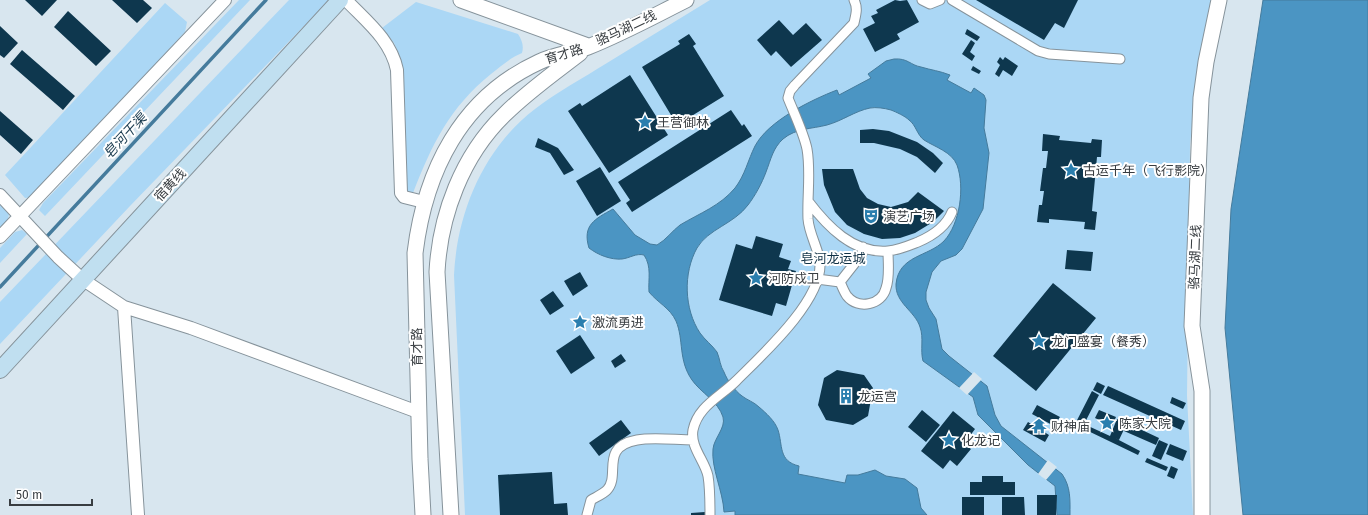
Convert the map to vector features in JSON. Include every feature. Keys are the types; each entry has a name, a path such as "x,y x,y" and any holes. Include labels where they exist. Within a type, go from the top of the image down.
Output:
{"main road":[{"name":"宿黄线","path":"0,370 340,0"}],"street":[{"path":"0,237 225,0"},
{"path":"346,0 385,40 394,57 397,70 401,193 404,197 424,202"},
{"path":"461,0 588,46"},
{"name":"骆马湖二线","path":"588,46 686,0"},
{"path":"710,515 707,474 693,440 693,432 696,422 704,408 735,382 793,322 814,288 820,272 820,261 808,220 807,148 788,98 790,91 795,85 854,22 856,5 854,0"},
{"path":"922,0 930,4 940,0"},
{"path":"952,0 1038,51 1049,54 1120,60"},
{"name":"骆马湖二线","path":"1202,515 1202,391 1192,326 1201,98 1206,62 1219,0"},
{"name":"育才路","path":"423,515 418,412 415,253 424,202 438,166 453,136 476,107 502,83 539,62 588,46"},
{"name":"育才路","path":"451,515 437,272 438,252 444,222 463,172 481,141 504,115 588,46"},
{"path":"0,195 58,257 82,280 124,307 191,328 418,412"},
{"path":"808,201 821,219 835,232 848,241 878,251 888,251 909,246 936,232 948,221 952,212"},
{"path":"840,282 862,254 863,247"},
{"path":"840,282 846,296 853,301 862,304 876,302 883,297 887,288 888,251"},
{"path":"817,279 840,282"},
{"path":"124,307 138,515"},
{"path":"587,515 591,500 607,490 611,482 613,460 616,451 636,440 693,440"}],"green space":[{"path":"239,0 250,0 45,216 39,210 43,203"},
{"path":"289,0 329,0 130,206 0,344 0,302"},
{"name":"皂河龙运城","path":"710,0 1212,0 1197,73 1190,145 1187,396 1193,515 465,515 454,275 456,251 461,228 476,183 501,143 517,125 535,109 561,91"},
{"path":"416,2 518,34 522,41 523,48 522,53 506,62 491,74 453,113 427,158 413,193 406,192 403,76 399,54 394,43 382,28"},
{"path":"165,3 187,22 185,32 32,197 25,198 5,175"},
{"path":"0,205 9,214 7,224 0,231"},
{"path":"22,230 27,234 0,263 0,248 15,232"}],"shaded area":[{"path":"1263,0 1368,0 1368,515 1243,515 1225,328 1231,209"},
{"path":"894,59 903,60 917,66 950,75 947,80 971,93 974,88 984,95 986,100 984,128 989,153 983,209 962,249 956,255 941,261 932,272 926,292 926,300 936,319 942,349 987,386 995,415 1001,426 1062,474 1067,484 1070,499 1070,515 1057,515 1055,486 1028,465 978,415 973,397 923,361 922,335 920,327 914,316 899,296 896,284 898,274 908,262 937,246 944,241 949,234 954,225 960,205 961,184 955,160 943,150 924,140 911,122 903,116 888,109 870,108 859,111 833,123 804,129 788,135 783,139 775,150 760,185 748,205 736,217 714,231 702,241 697,248 689,268 687,291 688,302 695,323 702,336 717,352 727,378 739,394 757,405 773,420 778,430 782,452 792,464 799,466 798,474 845,483 847,475 858,475 875,470 886,476 905,479 917,488 921,508 927,515 735,515 735,511 724,512 713,456 715,441 723,425 723,417 721,411 696,385 688,373 683,358 680,335 676,321 671,313 649,292 649,269 644,255 613,259 600,255 589,248 587,234 589,228 601,216 613,209 635,235 650,244 657,245 680,225 723,200 735,188 755,146 761,137 780,120 791,112 815,99 837,90 839,95 871,78 868,74 886,61"}],"pier":[{"path":"974,372 982,379 967,395 959,388"},
{"path":"1048,460 1057,467 1046,480 1038,474"}],"building":[{"path":"25,0 57,0 42,16"},
{"path":"112,0 143,0 152,8 137,23"},
{"path":"895,0 907,0 919,22 897,34 900,39 875,52 863,29 875,23 871,16 878,13 876,10"},
{"path":"976,0 1078,0 1064,28 1055,23 1044,40"},
{"path":"68,11 111,51 96,66 54,27"},
{"path":"779,20 793,35 806,23 822,40 791,67 776,51 771,56 757,40"},
{"path":"0,26 18,43 4,58 0,55"},
{"path":"967,29 980,37 977,41 965,34"},
{"path":"689,34 696,44 693,46 724,96 677,125 642,67 680,44 678,41"},
{"path":"971,40 975,43 970,52 975,56 972,61 962,54"},
{"path":"22,50 75,96 63,110 10,64"},
{"path":"1000,57 1003,60 1005,57 1018,66 1012,76 1003,70 999,77 995,74 1000,65 997,62"},
{"path":"973,66 981,71 979,74 971,70"},
{"path":"630,75 668,135 609,173 568,111 580,103 582,106"},
{"path":"731,110 742,126 744,124 752,136 632,212 626,203 630,200 618,182"},
{"path":"0,111 33,140 21,154 0,135"},
{"path":"873,129 889,131 917,142 933,153 943,163 935,173 917,157 900,149 874,143 860,143 860,130"},
{"path":"1043,134 1060,136 1059,140 1091,143 1092,139 1102,140 1101,157 1097,157 1092,211 1097,212 1095,230 1084,229 1085,222 1049,219 1049,223 1037,222 1039,205 1042,205 1044,191 1040,191 1043,168 1046,168 1048,151 1042,151"},
{"path":"538,138 558,148 574,170 564,175 550,153 535,147"},
{"path":"600,167 621,201 597,216 576,181"},
{"path":"822,169 853,169 860,189 867,198 878,204 891,207 908,202 918,192 944,211 933,222 915,233 900,238 882,239 864,234 847,225 835,212 824,185"},
{"path":"756,236 783,244 779,257 791,261 788,269 796,271 786,306 776,303 772,316 719,300 736,244 752,249"},
{"path":"1067,250 1093,252 1091,271 1065,269"},
{"path":"580,272 588,286 573,296 564,281"},
{"path":"1053,283 1096,318 1036,391 993,356"},
{"path":"553,291 564,306 550,315 540,300"},
{"path":"580,335 595,358 571,374 556,351"},
{"path":"621,354 626,361 615,368 611,361"},
{"name":"龙运宫","path":"837,370 864,375 873,388 868,416 853,425 826,420 818,405 824,378"},
{"path":"1097,382 1105,386 1101,394 1093,390"},
{"path":"1108,386 1185,421 1181,430 1103,395"},
{"path":"1092,391 1099,395 1080,432 1073,428"},
{"path":"1172,397 1186,403 1183,409 1170,403"},
{"path":"1037,405 1060,417 1054,426 1032,414"},
{"path":"922,410 940,425 926,442 908,427"},
{"path":"1099,410 1116,417 1112,426 1095,418"},
{"path":"953,411 975,429 964,444 971,449 957,466 950,460 943,469 921,451"},
{"path":"1117,419 1127,423 1119,440 1115,438 1140,451 1138,455 1084,429 1086,425 1110,436"},
{"path":"621,420 631,433 599,456 589,443"},
{"path":"1028,422 1049,435 1045,442 1023,430"},
{"path":"1127,423 1159,438 1156,445 1124,431"},
{"path":"1159,440 1168,444 1161,460 1152,456"},
{"path":"1170,444 1187,451 1183,461 1166,454"},
{"path":"1147,458 1168,467 1166,471 1145,462"},
{"path":"1171,466 1178,469 1174,479 1167,476"},
{"path":"552,472 554,504 567,503 568,515 500,515 498,475"},
{"path":"982,476 1003,476 1003,482 1015,482 1015,495 970,495 970,482 982,482"},
{"path":"1037,495 1057,495 1056,515 1037,515"},
{"path":"962,497 984,497 984,515 962,515"},
{"path":"1002,497 1024,497 1025,515 1002,515"},
{"path":"705,512 705,515 691,515 691,513"}],"waterway":[{"name":"皂河干渠","path":"0,287 266,0"}],"place":[{"name":"王营御林","path":"645,122"},
{"name":"古运千年（飞行影院）","path":"1071,170"},
{"name":"演艺广场","path":"871,216"},
{"name":"河防戍卫","path":"756,278"},
{"name":"激流勇进","path":"580,322"},
{"name":"龙门盛宴（餐秀）","path":"1039,341"},
{"name":"龙运宫","path":"846,396"},
{"name":"陈家大院","path":"1107,423"},
{"name":"财神庙","path":"1039,426"},
{"name":"化龙记","path":"949,440"}]}
